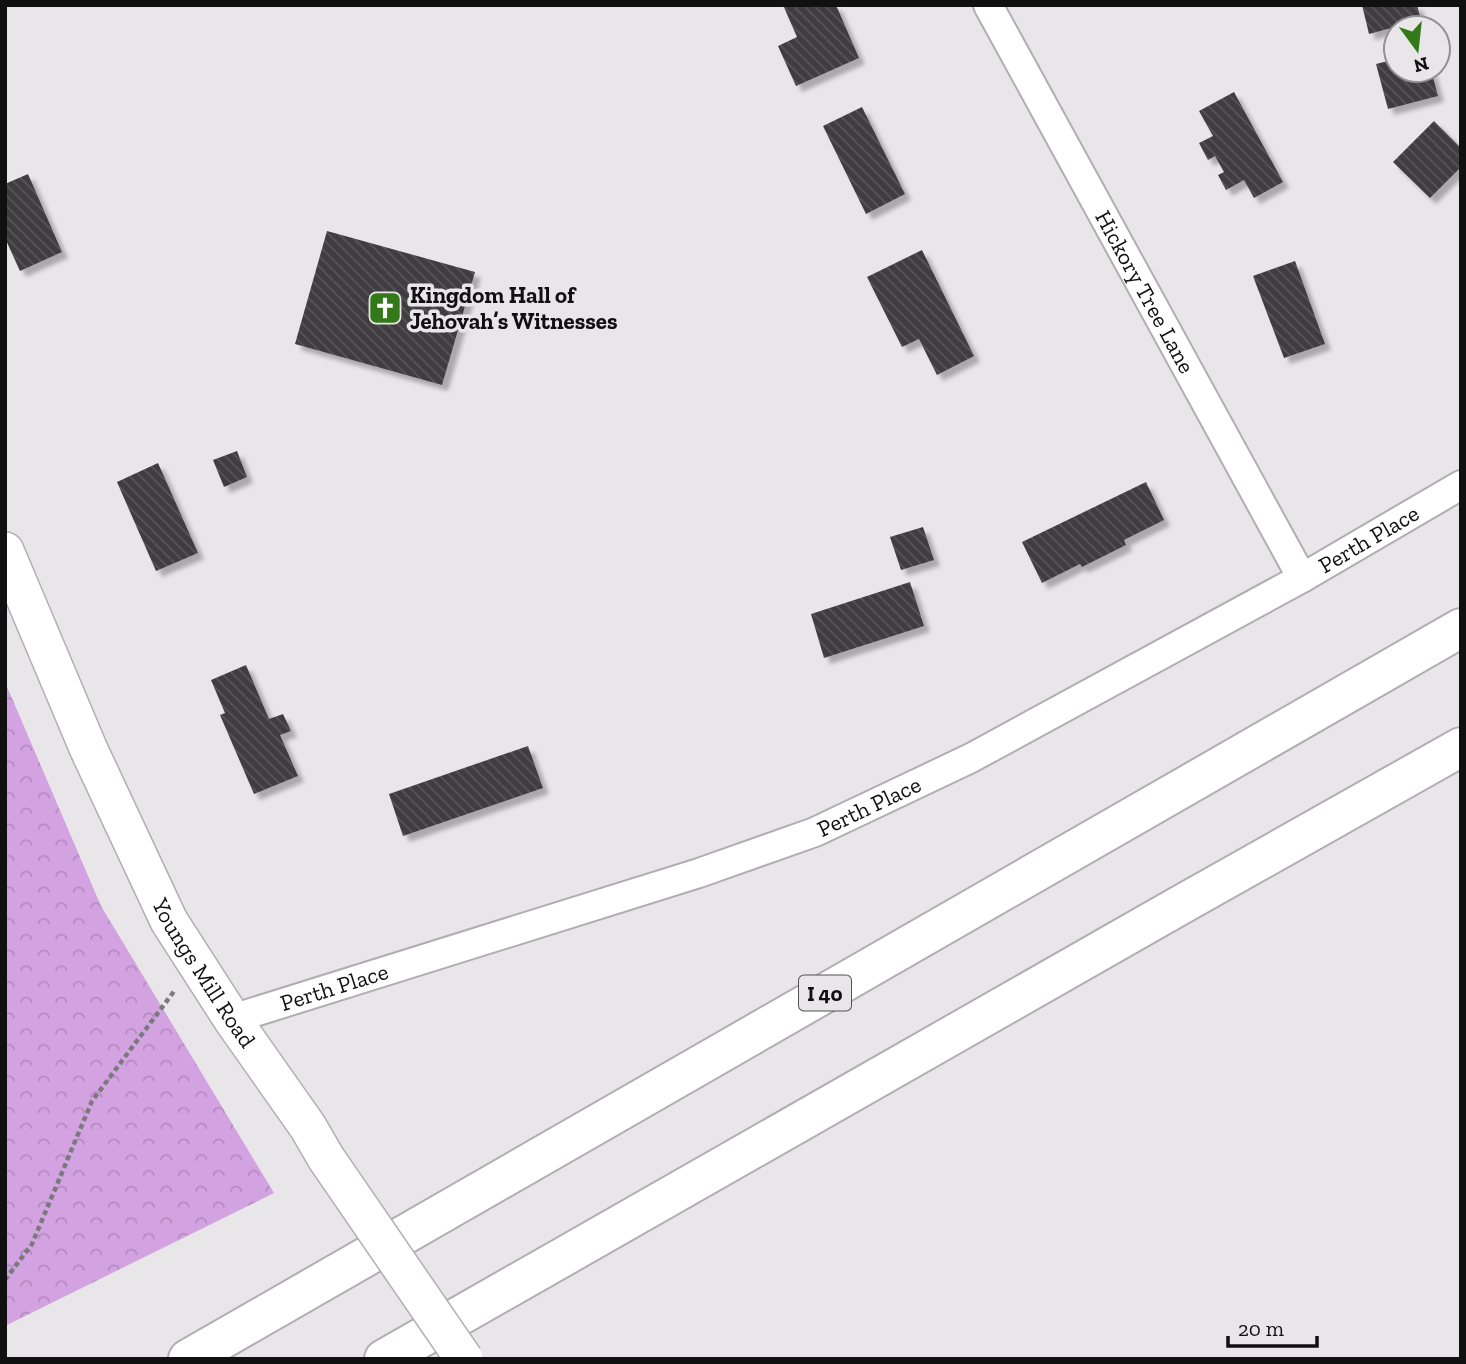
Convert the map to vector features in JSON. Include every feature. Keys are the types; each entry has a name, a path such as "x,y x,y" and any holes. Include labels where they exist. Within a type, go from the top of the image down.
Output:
{"highway":[{"name":"I 40","path":"188,1359 1461,628"},
{"path":"384,1359 1461,747"}],"street":[{"name":"Hickory Tree Lane","path":"988,5 1302,578"},
{"name":"Perth Place","path":"232,1019 699,873 815,832 971,758 1302,578 1461,485"},
{"name":"Youngs Mill Road","path":"5,551 89,750 169,921 232,1019 464,1359"}],"path":[{"path":"5,1280 33,1244 92,1101 196,962"}],"green space":[{"path":"5,682 101,906 274,1193 5,1326"}],"building":[{"path":"783,5 836,5 859,58 796,86 778,46 797,37"},
{"path":"1362,5 1417,5 1419,14 1382,14 1382,30 1369,34"},
{"path":"1382,62 1382,84 1435,84 1438,96 1388,109 1376,64"},
{"path":"1234,92 1283,182 1254,198 1244,180 1226,190 1218,175 1224,172 1215,156 1208,160 1199,143 1213,136 1199,111"},
{"path":"862,107 905,194 866,214 823,126"},
{"path":"1434,121 1461,148 1461,167 1430,198 1393,162"},
{"path":"28,174 62,252 20,271 5,238 5,184"},
{"name":"Kingdom Hall of Jehovah’s Witnesses","path":"327,231 475,272 442,385 295,344"},
{"path":"922,250 974,356 937,375 919,339 902,347 867,277"},
{"path":"1295,261 1325,344 1284,358 1253,276"},
{"path":"237,451 247,477 224,487 213,460"},
{"path":"158,463 198,553 156,571 117,482"},
{"path":"1146,482 1164,520 1124,540 1126,545 1042,583 1022,542"},
{"path":"923,527 934,560 901,570 890,537"},
{"path":"910,582 924,626 824,658 811,614"},
{"path":"246,665 269,719 283,714 291,731 280,735 298,776 254,794 220,715 225,713 211,680"},
{"path":"528,746 543,788 403,836 389,794"}],"place":[{"name":"Kingdom Hall of Jehovah’s Witnesses","path":"385,308"}]}
